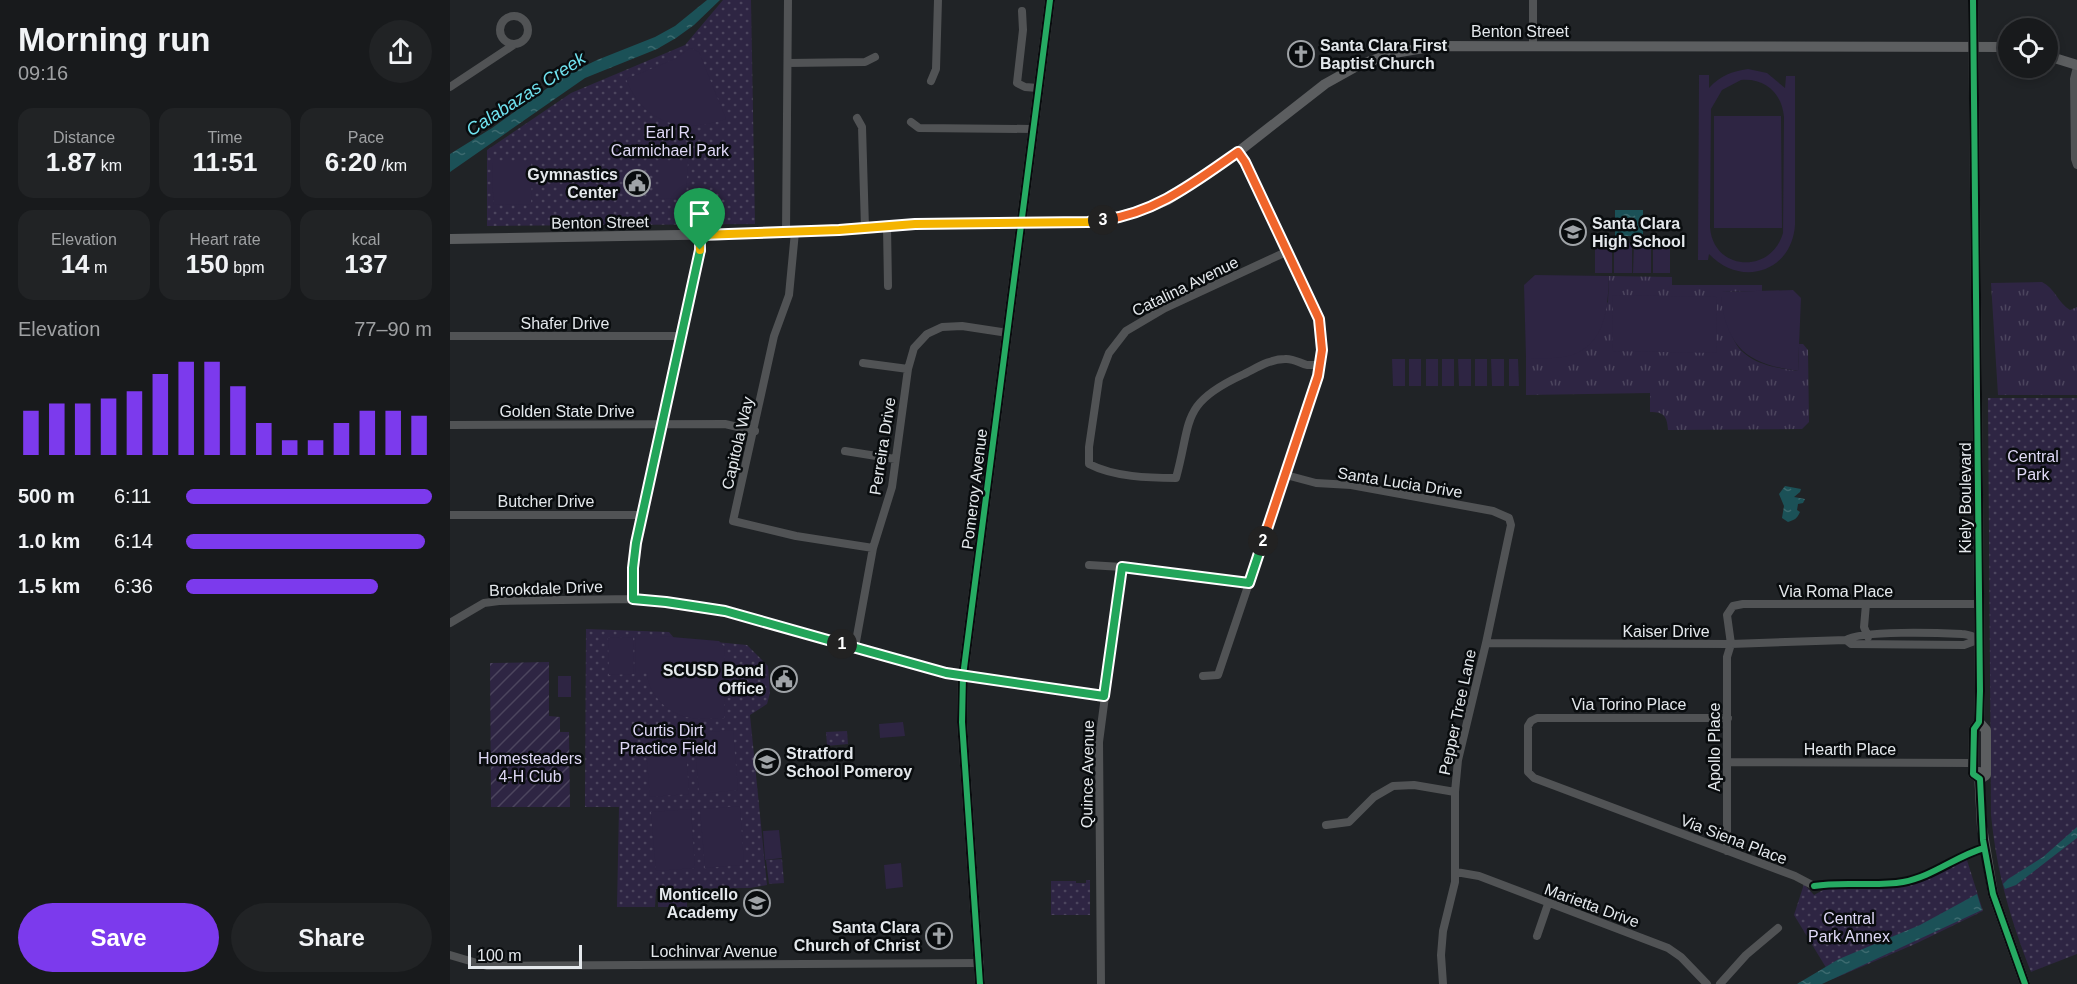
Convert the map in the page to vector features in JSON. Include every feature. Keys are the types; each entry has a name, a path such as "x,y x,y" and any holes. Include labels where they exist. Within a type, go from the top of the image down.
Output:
{"main road":[{"name":"Pomeroy Avenue","path":"980,984 962,722 963,676 1050,0"},
{"name":"Kiely Boulevard","path":"1974,0 1980,639 1979,722 1974,729 1973,774 1980,779"},
{"name":"Benton Street","path":"450,239 700,235 887,226 1088,222 1116,218 1168,200 1238,152 1325,84 1359,64 1394,53 1436,46 1998,46"},
{"path":"2058,59 2077,66"},
{"name":"Kiely Boulevard","path":"1979,722 1986,730 1986,775 1980,779"},
{"name":"Kiely Boulevard","path":"1980,779 1982,827 1993,894 2025,984"}],"street":[{"path":"788,0 791,232"},
{"path":"931,81 936,69 938,0"},
{"path":"1533,0 1533,46"},
{"path":"1022,11 1023,30 1017,83 1025,87 1038,88"},
{"path":"450,87 515,44"},
{"path":"788,63 865,62 875,57"},
{"path":"2077,66 2074,80 2077,165"},
{"path":"857,117 862,126 865,228"},
{"path":"911,122 919,128 1032,129"},
{"path":"1203,676 1218,675 1321,365 1322,333 1319,319 1238,152"},
{"path":"887,226 888,286"},
{"name":"Capitola Way","path":"791,232 789,295 774,336 733,521 796,536 873,548"},
{"path":"633,599 633,568 642,515 700,250 700,235"},
{"name":"Catalina Avenue","path":"1286,252 1166,308 1126,331 1109,352 1099,379 1089,447 1089,464 1102,471 1176,478 1188,423 1196,407 1206,395 1222,384 1270,362 1287,358 1307,364 1321,365"},
{"name":"Perreira Drive","path":"855,647 873,548 892,487 908,369 914,348 927,334 942,327 962,326 1008,333"},
{"name":"Shafer Drive","path":"450,336 681,336"},
{"path":"864,363 908,369"},
{"name":"Golden State Drive","path":"450,425 725,424 754,430"},
{"path":"845,451 895,459"},
{"name":"Santa Lucia Drive","path":"1286,475 1316,483 1352,485 1493,511 1509,518"},
{"name":"Butcher Drive","path":"450,515 642,515"},
{"name":"Pepper Tree Lane","path":"1443,984 1441,955 1443,931 1456,872 1455,792 1458,760 1486,644 1511,525 1509,518"},
{"path":"1089,565 1249,583"},
{"name":"Quince Avenue","path":"1101,984 1099,742 1122,567"},
{"name":"Brookdale Drive","path":"450,623 484,603 633,599 666,602 725,611 917,666 963,676 1104,696"},
{"name":"Via Roma Place","path":"1731,644 1727,615 1733,606 1743,604 1979,604"},
{"path":"1866,604 1866,616 1870,629 1876,634"},
{"path":"1866,616 1863,625 1872,644"},
{"name":"Kaiser Drive","path":"1486,644 1731,644 1846,640 1851,636 1876,634 1964,634 1980,639"},
{"name":"Kaiser Drive","path":"1846,640 1851,644 1964,645 1980,639"},
{"name":"Apollo Place","path":"1727,851 1727,657 1731,644"},
{"name":"Via Torino Place","path":"1531,721 1547,718 1728,718"},
{"name":"Via Siena Place","path":"1531,721 1528,726 1527,766 1528,772 1534,778 1795,876 1814,886"},
{"name":"Hearth Place","path":"1727,762 1973,762"},
{"path":"1326,825 1349,822 1374,797 1394,786 1414,785 1455,792"},
{"name":"Marietta Drive","path":"1456,872 1479,876 1668,948 1681,957 1707,984"},
{"path":"1537,936 1548,904"},
{"path":"1720,984 1746,955 1778,928"},
{"name":"Lochinvar Avenue","path":"450,955 487,966 980,963"}],"green space":[{"name":"Earl R. Carmichael Park","path":"723,0 751,0 755,224 487,226 487,150 571,93 685,45"},
{"path":"690,48 699,52 726,119 695,125 680,125 654,115 633,94 626,79 675,59"},
{"path":"1748,69 1767,73 1785,88 1786,76 1795,76 1795,225 1792,241 1785,254 1775,264 1763,270 1749,272 1722,264 1709,254 1708,260 1698,260 1699,75 1709,75 1709,88 1722,77","holes":["1741,80 1765,84 1771,89 1783,108 1783,233 1777,247 1767,256 1755,261 1743,262 1731,259 1721,252 1714,242 1710,227 1711,109 1722,90"]},
{"path":"1714,116 1781,116 1782,228 1714,228"},
{"path":"660,161 688,161 687,179 660,179"},
{"path":"493,163 531,163 531,204 494,205"},
{"path":"659,181 687,181 686,199 659,198"},
{"path":"1595,243 1612,244 1612,273 1595,273"},
{"path":"1614,243 1632,243 1632,273 1614,273"},
{"path":"1634,244 1651,244 1651,273 1633,273"},
{"path":"1653,244 1670,244 1670,273 1653,273"},
{"path":"1535,275 1609,276 1608,298 1600,331 1587,347 1565,357 1526,358 1524,285"},
{"path":"1609,276 1672,277 1672,285 1762,285 1762,291 1721,292 1730,331 1735,342 1747,355 1763,364 1781,368 1798,371 1799,344 1803,344 1808,350 1809,422 1802,429 1668,430 1664,416 1650,412 1650,393 1526,395 1526,358 1551,358 1608,302"},
{"path":"2042,282 2070,310 2077,307 2077,395 1998,395 1991,283"},
{"path":"1793,290 1801,298 1798,371 1766,364 1743,351 1729,330 1721,297 1721,292"},
{"path":"1613,295 1717,297 1716,353 1612,351"},
{"path":"1392,359 1405,359 1405,386 1393,386"},
{"path":"1409,359 1421,359 1421,386 1409,386"},
{"path":"1426,359 1438,359 1438,386 1426,386"},
{"path":"1442,359 1454,359 1454,386 1442,386"},
{"path":"1458,359 1471,359 1471,386 1459,386"},
{"path":"1475,359 1487,359 1487,386 1475,386"},
{"path":"1491,359 1504,359 1504,386 1492,386"},
{"path":"1509,359 1518,359 1519,386 1509,386"},
{"name":"Central Park","path":"1988,398 2077,398 2077,954 2031,972 2005,895 1991,815"},
{"name":"Curtis Dirt Practice Field","path":"586,629 669,632 674,638 747,645 768,666 770,693 767,704 750,715 767,885 750,888 656,889 655,907 617,907 619,807 585,807"},
{"path":"635,636 719,641 725,647 724,718 690,718 672,711 659,701 651,688 647,673 636,673"},
{"path":"633,637 634,674 609,675 608,638"},
{"name":"Homesteaders 4-H Club","path":"549,662 549,716 560,717 560,732 569,732 570,807 491,807 490,663"},
{"path":"558,676 571,676 571,697 558,697"},
{"path":"903,722 905,736 880,738 879,724"},
{"path":"733,730 738,790 699,794 694,733"},
{"path":"847,731 848,744 827,746 826,732"},
{"path":"685,735 689,794 650,797 645,738"},
{"path":"740,806 744,865 705,868 700,809"},
{"path":"691,809 695,868 656,871 651,812"},
{"path":"779,830 782,858 765,860 763,831"},
{"name":"Central Park Annex","path":"1966,857 1983,911 1915,944 1833,979 1794,915 1804,884 1814,895 1826,887 1900,886 1924,879"},
{"path":"782,859 784,883 769,884 766,860"},
{"path":"901,863 903,887 886,889 884,865"},
{"path":"1086,880 1090,880 1090,915 1051,915 1051,881 1086,883"},
{"path":"658,890 687,890 687,907 658,907"},
{"path":"697,907 723,907 723,918 697,918"}],"water":[{"path":"707,0 720,0 694,25 676,38 657,49 585,78 450,172 450,154 492,128 564,76 655,37 675,26"},
{"path":"1615,210 1643,210 1643,236 1615,236"},
{"path":"1785,486 1801,489 1794,497 1805,499 1803,503 1798,504 1797,510 1800,512 1798,516 1788,522 1782,518 1784,506 1779,494"},
{"path":"2077,827 2077,838 2016,885 2005,889 2003,884 2008,879 2043,857"},
{"path":"1977,894 1982,910 1822,984 1797,984 1839,959 1920,925"}],"cycle path":[{"path":"980,984 962,722 963,676 1050,0"},
{"path":"1973,0 1980,691 1979,722 1974,729 1973,774 1980,779 1983,840 1993,894 2025,984"},
{"path":"1814,886 1903,882 1924,876 1984,848"}],"place":[{"name":"Santa Clara First Baptist Church","path":"1301,54"},
{"name":"Gymnastics Center","path":"637,183"},
{"name":"Santa Clara High School","path":"1573,232"},
{"name":"SCUSD Bond Office","path":"784,679"},
{"name":"Stratford School Pomeroy","path":"767,762"},
{"name":"Monticello Academy","path":"757,903"},
{"name":"Santa Clara Church of Christ","path":"939,936"}],"route":[{"path":"1238,152 1245,162 1314,307 1322,333 1321,365 1317,382 1249,583 1122,567 1104,696 946,673 725,611 695,605 633,599 636,543 700,250 700,235 839,230 915,224 1107,220 1168,200 1238,152"}],"water label":[{"name":"Calabazas Creek","path":"526,94"}]}
